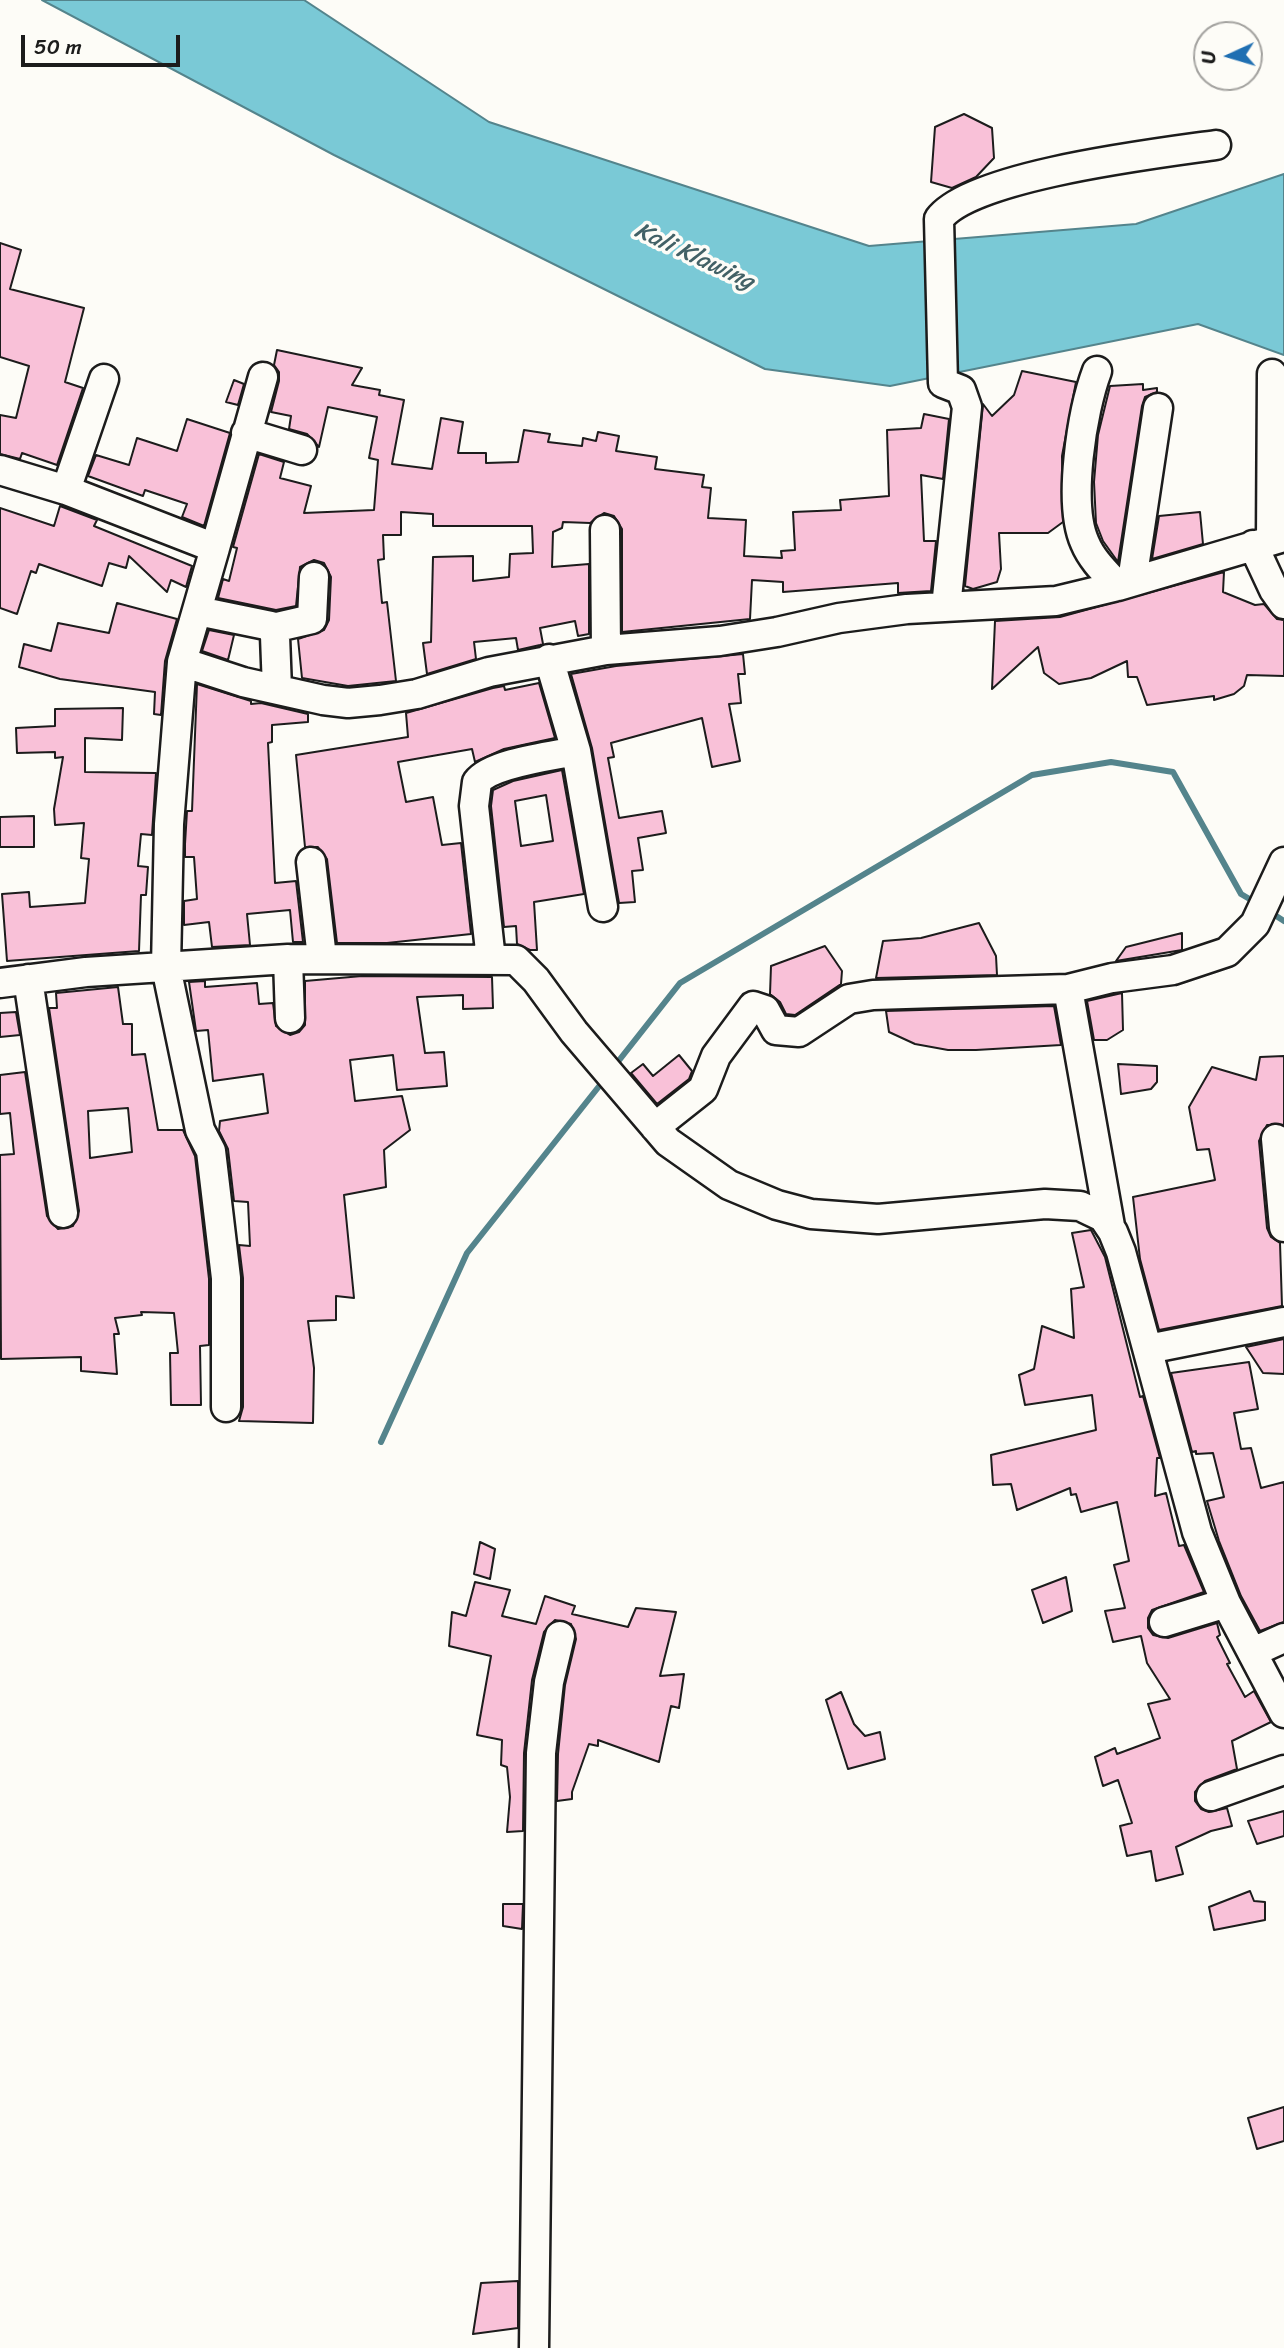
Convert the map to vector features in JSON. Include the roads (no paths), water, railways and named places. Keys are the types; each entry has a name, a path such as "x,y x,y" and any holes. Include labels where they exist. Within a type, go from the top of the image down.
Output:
{"street":[{"path":"946,607 967,407 961,390 943,383 938,226 944,213 959,202 1024,180 1135,156 1216,145"},
{"path":"1097,371 1087,397 1083,424 1079,466 1080,523 1090,553 1125,584"},
{"path":"1272,374 1270,541 1274,590 1284,604"},
{"path":"226,1407 226,1278 211,1151 200,1130 166,967 169,824 182,663 263,377"},
{"path":"66,490 104,379"},
{"path":"1125,584 1158,408"},
{"path":"246,433 302,450"},
{"path":"0,470 66,490 215,548"},
{"path":"605,530 606,650"},
{"path":"182,663 243,682 348,703 380,700 549,659 606,650 720,641 839,618 946,607 1056,601 1125,584 1270,541"},
{"path":"198,611 273,628 312,619 314,577"},
{"path":"273,628 277,689"},
{"path":"549,659 576,751 603,907"},
{"path":"491,960 474,806 477,782 487,774 507,766 576,751"},
{"path":"311,862 322,958"},
{"path":"655,1127 703,1089 716,1056 754,1006 765,1010 776,1030 799,1032 849,999 958,990 1068,989 1208,960 1227,952 1245,937 1272,892 1284,862"},
{"path":"288,959 290,1018"},
{"path":"0,983 166,967 288,959 516,960 523,965 573,1031 655,1127 684,1156 729,1185 777,1205 811,1214 915,1218 1063,1204 1089,1209 1110,1226"},
{"path":"28,979 63,1213"},
{"path":"1068,989 1110,1226 1121,1252 1149,1349 1186,1496 1226,1603 1284,1713"},
{"path":"1276,1139 1284,1227"},
{"path":"1149,1349 1284,1322"},
{"path":"1164,1622 1226,1603"},
{"path":"534,2348 541,1753 549,1682 560,1636"},
{"path":"1253,1652 1284,1638"},
{"path":"1211,1796 1284,1770"}],"water":[{"name":"Kali Klawing","path":"42,0 304,0 489,122 869,246 1136,224 1284,174 1284,355 1198,324 890,386 765,369 334,155"}],"waterway":[{"path":"613,1068 680,983 1032,775 1111,762 1173,772 1241,894 1258,904"},
{"path":"1270,912 1284,921"},
{"path":"381,1442 467,1253 604,1080"}]}
